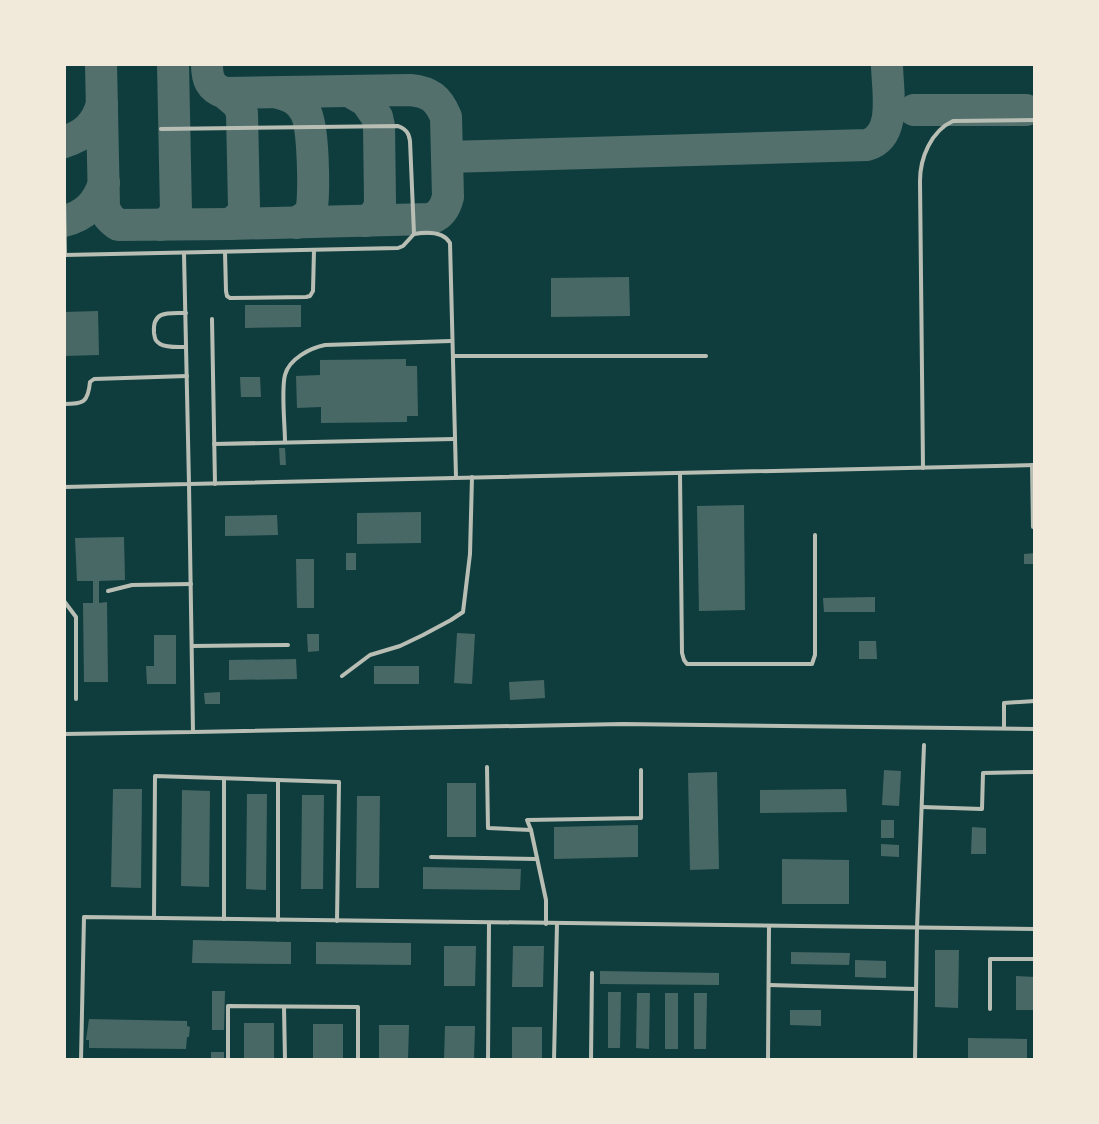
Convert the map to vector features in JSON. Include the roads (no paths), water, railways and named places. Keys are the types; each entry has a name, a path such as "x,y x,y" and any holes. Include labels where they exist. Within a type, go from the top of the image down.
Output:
{"lane":[{"path":"923,468 920,170 924,156 938,132 953,121 1035,120"},
{"path":"64,197 64,255 398,248 414,234 410,141 403,128 161,129"},
{"path":"414,234 439,234 450,243 456,477"},
{"path":"225,252 226,291 230,298 306,297 313,291 314,250"},
{"path":"184,254 193,732"},
{"path":"186,313 161,315 155,320 154,336 162,345 186,347"},
{"path":"212,319 215,484"},
{"path":"285,442 285,374 293,362 309,350 325,345 452,341"},
{"path":"453,356 706,356"},
{"path":"64,404 78,404 86,399 90,382 94,379 187,376"},
{"path":"214,444 454,439"},
{"path":"64,487 1033,465 1033,527"},
{"path":"680,473 682,653 687,664 812,664 815,655 815,535"},
{"path":"342,676 370,655 400,646 463,612 471,538 472,477"},
{"path":"108,591 132,585 191,584"},
{"path":"64,601 76,617 76,699"},
{"path":"192,646 288,645"},
{"path":"1004,729 1004,703 1035,701"},
{"path":"64,734 623,724 1035,729"},
{"path":"915,1060 924,745"},
{"path":"487,767 488,828 531,830"},
{"path":"546,924 546,900 527,820 641,818 641,770"},
{"path":"922,807 982,809 983,773 1035,772"},
{"path":"154,918 155,776 339,782 337,921"},
{"path":"224,779 224,919"},
{"path":"278,780 278,920"},
{"path":"431,857 536,859"},
{"path":"81,1060 84,917 1035,929"},
{"path":"488,1060 489,923"},
{"path":"554,1060 557,924"},
{"path":"768,1060 769,926"},
{"path":"990,1009 990,959 1035,959"},
{"path":"591,1060 592,973"},
{"path":"769,985 916,989"},
{"path":"228,1060 228,1006 358,1007 358,1060"},
{"path":"284,1007 285,1060"}]}
